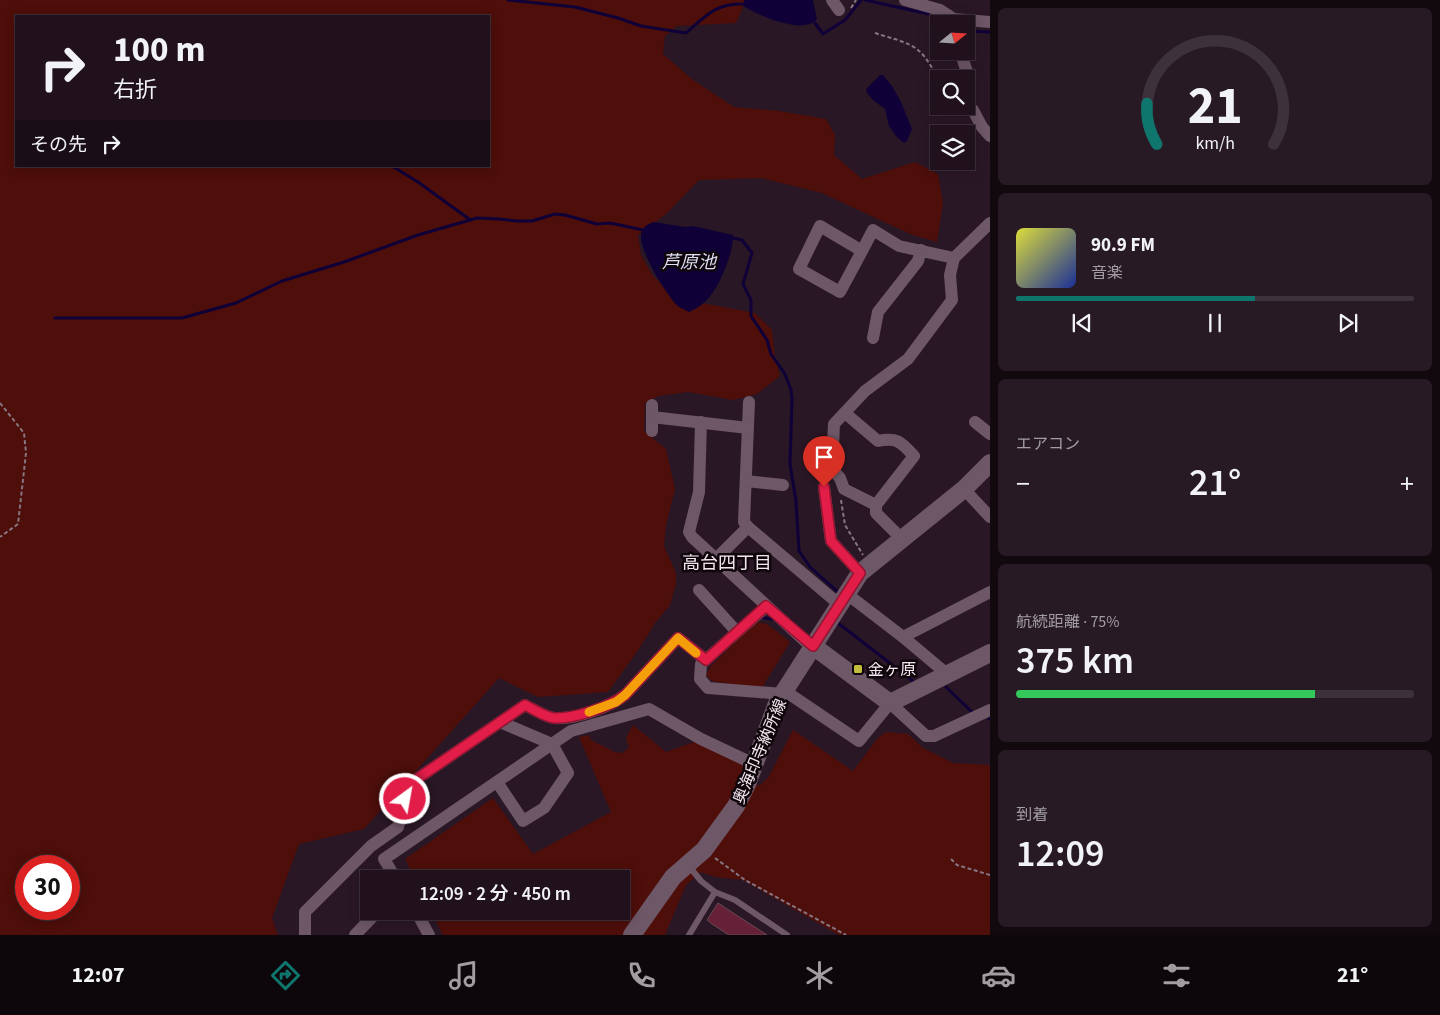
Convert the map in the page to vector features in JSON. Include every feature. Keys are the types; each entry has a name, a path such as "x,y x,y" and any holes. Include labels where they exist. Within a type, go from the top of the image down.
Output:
{"main road":[{"name":"奥海印寺納所線","path":"632,935 673,877 704,850 736,806 778,701 864,569 964,489 990,463"},
{"path":"813,646 890,703 990,653"}],"street":[{"path":"905,0 936,5 948,15"},
{"path":"975,22 990,22"},
{"path":"975,114 982,127 990,136"},
{"path":"876,505 844,489 840,478 832,469 834,424 865,391 908,359 952,300 950,276 954,258 990,223"},
{"path":"862,251 820,226 799,269 840,292 862,251 873,230 899,246 954,258"},
{"path":"873,338 878,312 918,261 921,250"},
{"path":"749,402 744,522 843,599 903,637 947,674"},
{"path":"652,431 652,411 702,422 748,428"},
{"path":"844,413 878,440 890,438 902,443 914,456 876,505 876,512 902,539"},
{"path":"702,422 699,492 689,532 692,537 766,606 813,646"},
{"path":"975,422 990,434"},
{"path":"746,482 784,485"},
{"path":"824,487 831,541 864,569"},
{"path":"964,489 990,517"},
{"path":"716,559 748,527"},
{"path":"699,590 737,632"},
{"path":"903,637 988,596"},
{"path":"766,606 701,664 700,679 708,688 784,693 859,741 890,703 926,736 934,736 990,710"},
{"path":"305,935 305,912 371,846 398,827 408,785 525,705 553,718 590,712 616,702 625,695 678,638 706,660"},
{"path":"391,870 384,859 571,731 650,709 701,740 754,764"},
{"path":"497,782 523,821 544,808 568,773 552,744 500,722"},
{"path":"356,935 370,920"},
{"path":"421,920 430,935"}],"lane":[{"path":"687,864 700,881 715,892 735,900 787,935"},
{"path":"689,935 715,892"}],"path":[{"path":"875,33 902,42 920,51 932,70"},
{"path":"0,403 24,433 26,453 18,524 0,537"},
{"path":"843,485 840,490 845,525 864,569"},
{"path":"704,850 745,880 846,935"},
{"path":"950,859 957,865 990,875"}],"shaded area":[{"path":"0,0 746,0 736,23 677,26 665,36 663,54 693,80 734,107 779,111 826,119 835,135 834,155 862,179 915,162 938,174 943,203 937,242 910,234 822,193 761,178 699,180 666,214 638,235 641,255 653,276 675,298 755,313 772,330 775,358 780,376 757,394 733,400 688,392 658,396 645,403 644,431 666,449 675,489 666,525 664,546 676,573 676,584 670,605 655,623 608,692 538,697 499,678 364,829 299,844 272,918 278,935 0,935"},
{"path":"756,622 767,624 790,642 761,689 712,681 706,675 711,666"},
{"path":"633,725 666,752 697,741 742,763 745,768 743,773 759,786 768,778 793,730 853,771 877,739 886,732 908,734 923,748 953,763 990,765 990,935 839,935 743,880 715,877 701,872 686,885 665,935 443,935 436,920 630,920 630,870 410,870 405,859 493,798 533,854 611,812 579,737 589,735 591,740 615,752 623,753 629,747 626,738"}],"water":[{"path":"744,0 813,0 817,19 810,24 791,25 769,19 743,6"},
{"path":"880,75 883,75 892,86 912,129 907,141 904,143 889,126 885,109 866,92 867,88"},
{"name":"芦原池","path":"654,222 685,227 693,226 733,235 729,258 723,275 715,289 699,307 689,312 679,307 668,294 644,251 642,230 645,226"}],"building":[{"path":"718,903 767,935 729,935 712,924 707,920"}],"waterway":[{"path":"508,0 575,7 641,26 686,33 711,12 724,6 742,4"},
{"path":"815,23 823,34 845,20 861,0"},
{"path":"865,0 933,15"},
{"path":"975,31 990,32"},
{"path":"394,167 469,219"},
{"path":"55,318 182,318 236,303 282,281 344,262 418,235 477,218 532,221 555,214 597,224 610,223 643,230"},
{"path":"733,238 742,240 752,253 743,284 751,300 751,316 767,340 771,354 785,374 791,390 790,464 796,501 799,551 810,567 838,592"},
{"path":"759,617 772,619"},
{"path":"837,624 913,681"},
{"path":"946,687 973,713"}],"slow traffic":[{"path":"589,712 616,702 625,695 678,638 696,653"}],"place":[{"name":"金ヶ原","path":"858,669"}],"district":[{"name":"高台四丁目","path":"727,563"}],"route":[{"path":"405,799 408,785 525,705 553,718 590,712 616,702 625,695 678,638 706,660 766,606 813,646 860,573 831,541 824,487"}]}
